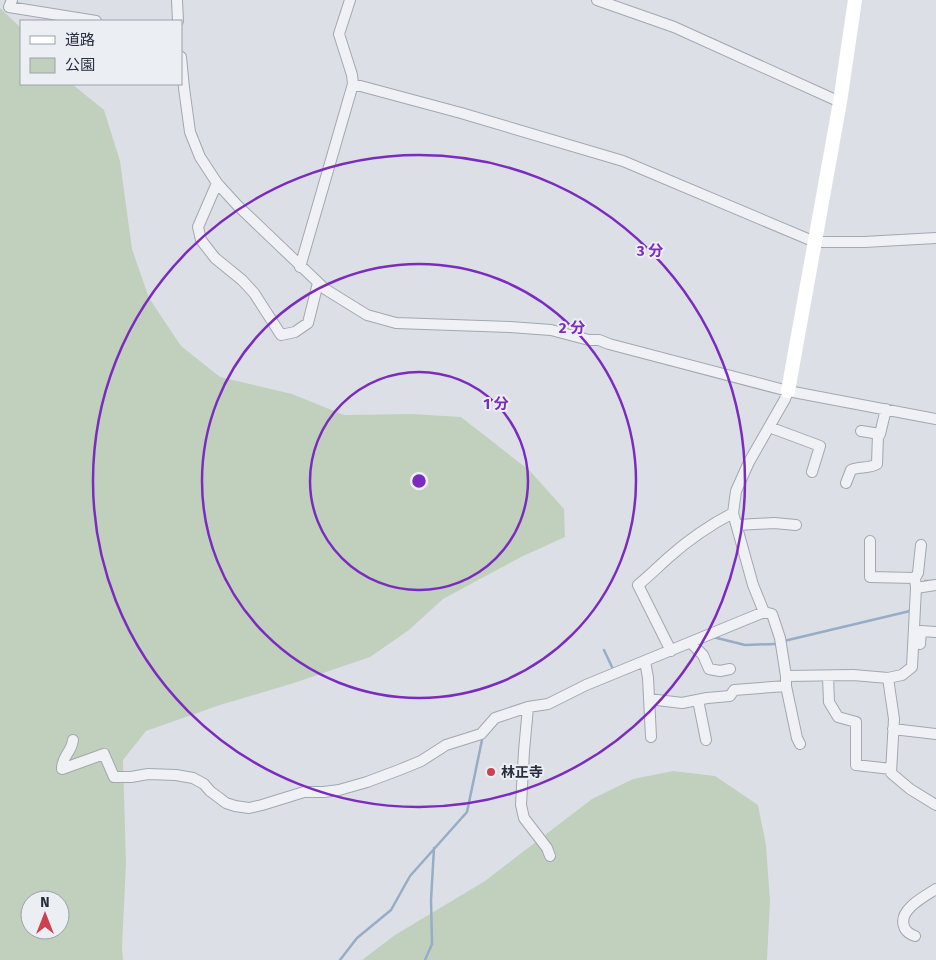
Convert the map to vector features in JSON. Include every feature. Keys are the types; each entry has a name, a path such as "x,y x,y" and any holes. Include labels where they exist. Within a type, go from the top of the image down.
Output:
{"street":[{"path":"12,0 9,7 90,20"},
{"path":"177,0 178,20"},
{"path":"300,267 353,84 339,34 350,0"},
{"path":"597,0 674,28 840,102"},
{"path":"764,612 753,585 734,513 736,491 749,462 788,391 840,102 855,0"},
{"path":"182,67 190,132 200,157 217,183 238,206 318,283 367,315 396,323 551,330 589,340 599,340 619,347 788,391 936,419"},
{"path":"353,84 461,113 623,161 815,242 864,242 936,238"},
{"path":"217,183 198,227 201,240 215,258 242,280 254,293 281,335 295,332 308,324 318,283"},
{"path":"846,484 851,470 877,464 878,434 880,434 886,410"},
{"path":"769,427 820,446 812,472"},
{"path":"861,432 878,434"},
{"path":"670,651 638,585 667,558 718,521 734,513"},
{"path":"737,525 774,523 796,525"},
{"path":"870,541 870,577 936,585"},
{"path":"649,700 682,703 730,696 734,690 828,676 888,678 902,675 912,667 916,583 921,545"},
{"path":"73,740 72,748 62,761 62,769 104,754 114,777 148,774 193,778 204,784 226,803 249,808 262,806 304,792 339,790 367,782 421,761 446,745 481,734 495,718 528,707 548,704 586,685 764,612 772,614 780,638 786,681 797,738 800,744"},
{"path":"913,657 919,651 921,631 936,632"},
{"path":"691,643 703,655 709,669 720,671 730,669"},
{"path":"645,662 648,678 651,737"},
{"path":"828,676 829,702 838,717 856,722 856,765 891,769"},
{"path":"888,678 894,719 891,773 910,789 936,805"},
{"path":"698,700 706,740"},
{"path":"528,707 521,805 524,818 547,848 550,856"},
{"path":"893,729 936,734"},
{"path":"915,936 911,935 904,928 903,920 905,914 912,906 936,889"}],"green space":[{"path":"0,8 20,27 20,85 73,85 104,110 120,161 132,249 149,298 181,346 220,377 292,394 344,415 412,414 461,417 530,471 564,509 565,537 521,557 443,599 409,630 370,657 146,731 123,760 126,863 123,960 0,960"},
{"path":"673,771 715,776 758,805 766,845 770,901 767,960 362,960 395,935 485,881 592,799 633,779"}],"waterway":[{"path":"925,581 934,581"},
{"path":"784,641 910,611 910,609"},
{"path":"713,637 745,645 775,644"},
{"path":"604,650 612,667"},
{"path":"340,960 357,938 391,910 410,876 467,812 482,740"},
{"path":"425,960 432,944 431,900 434,848"}],"place":[{"name":"林正寺","path":"491,772"}]}
